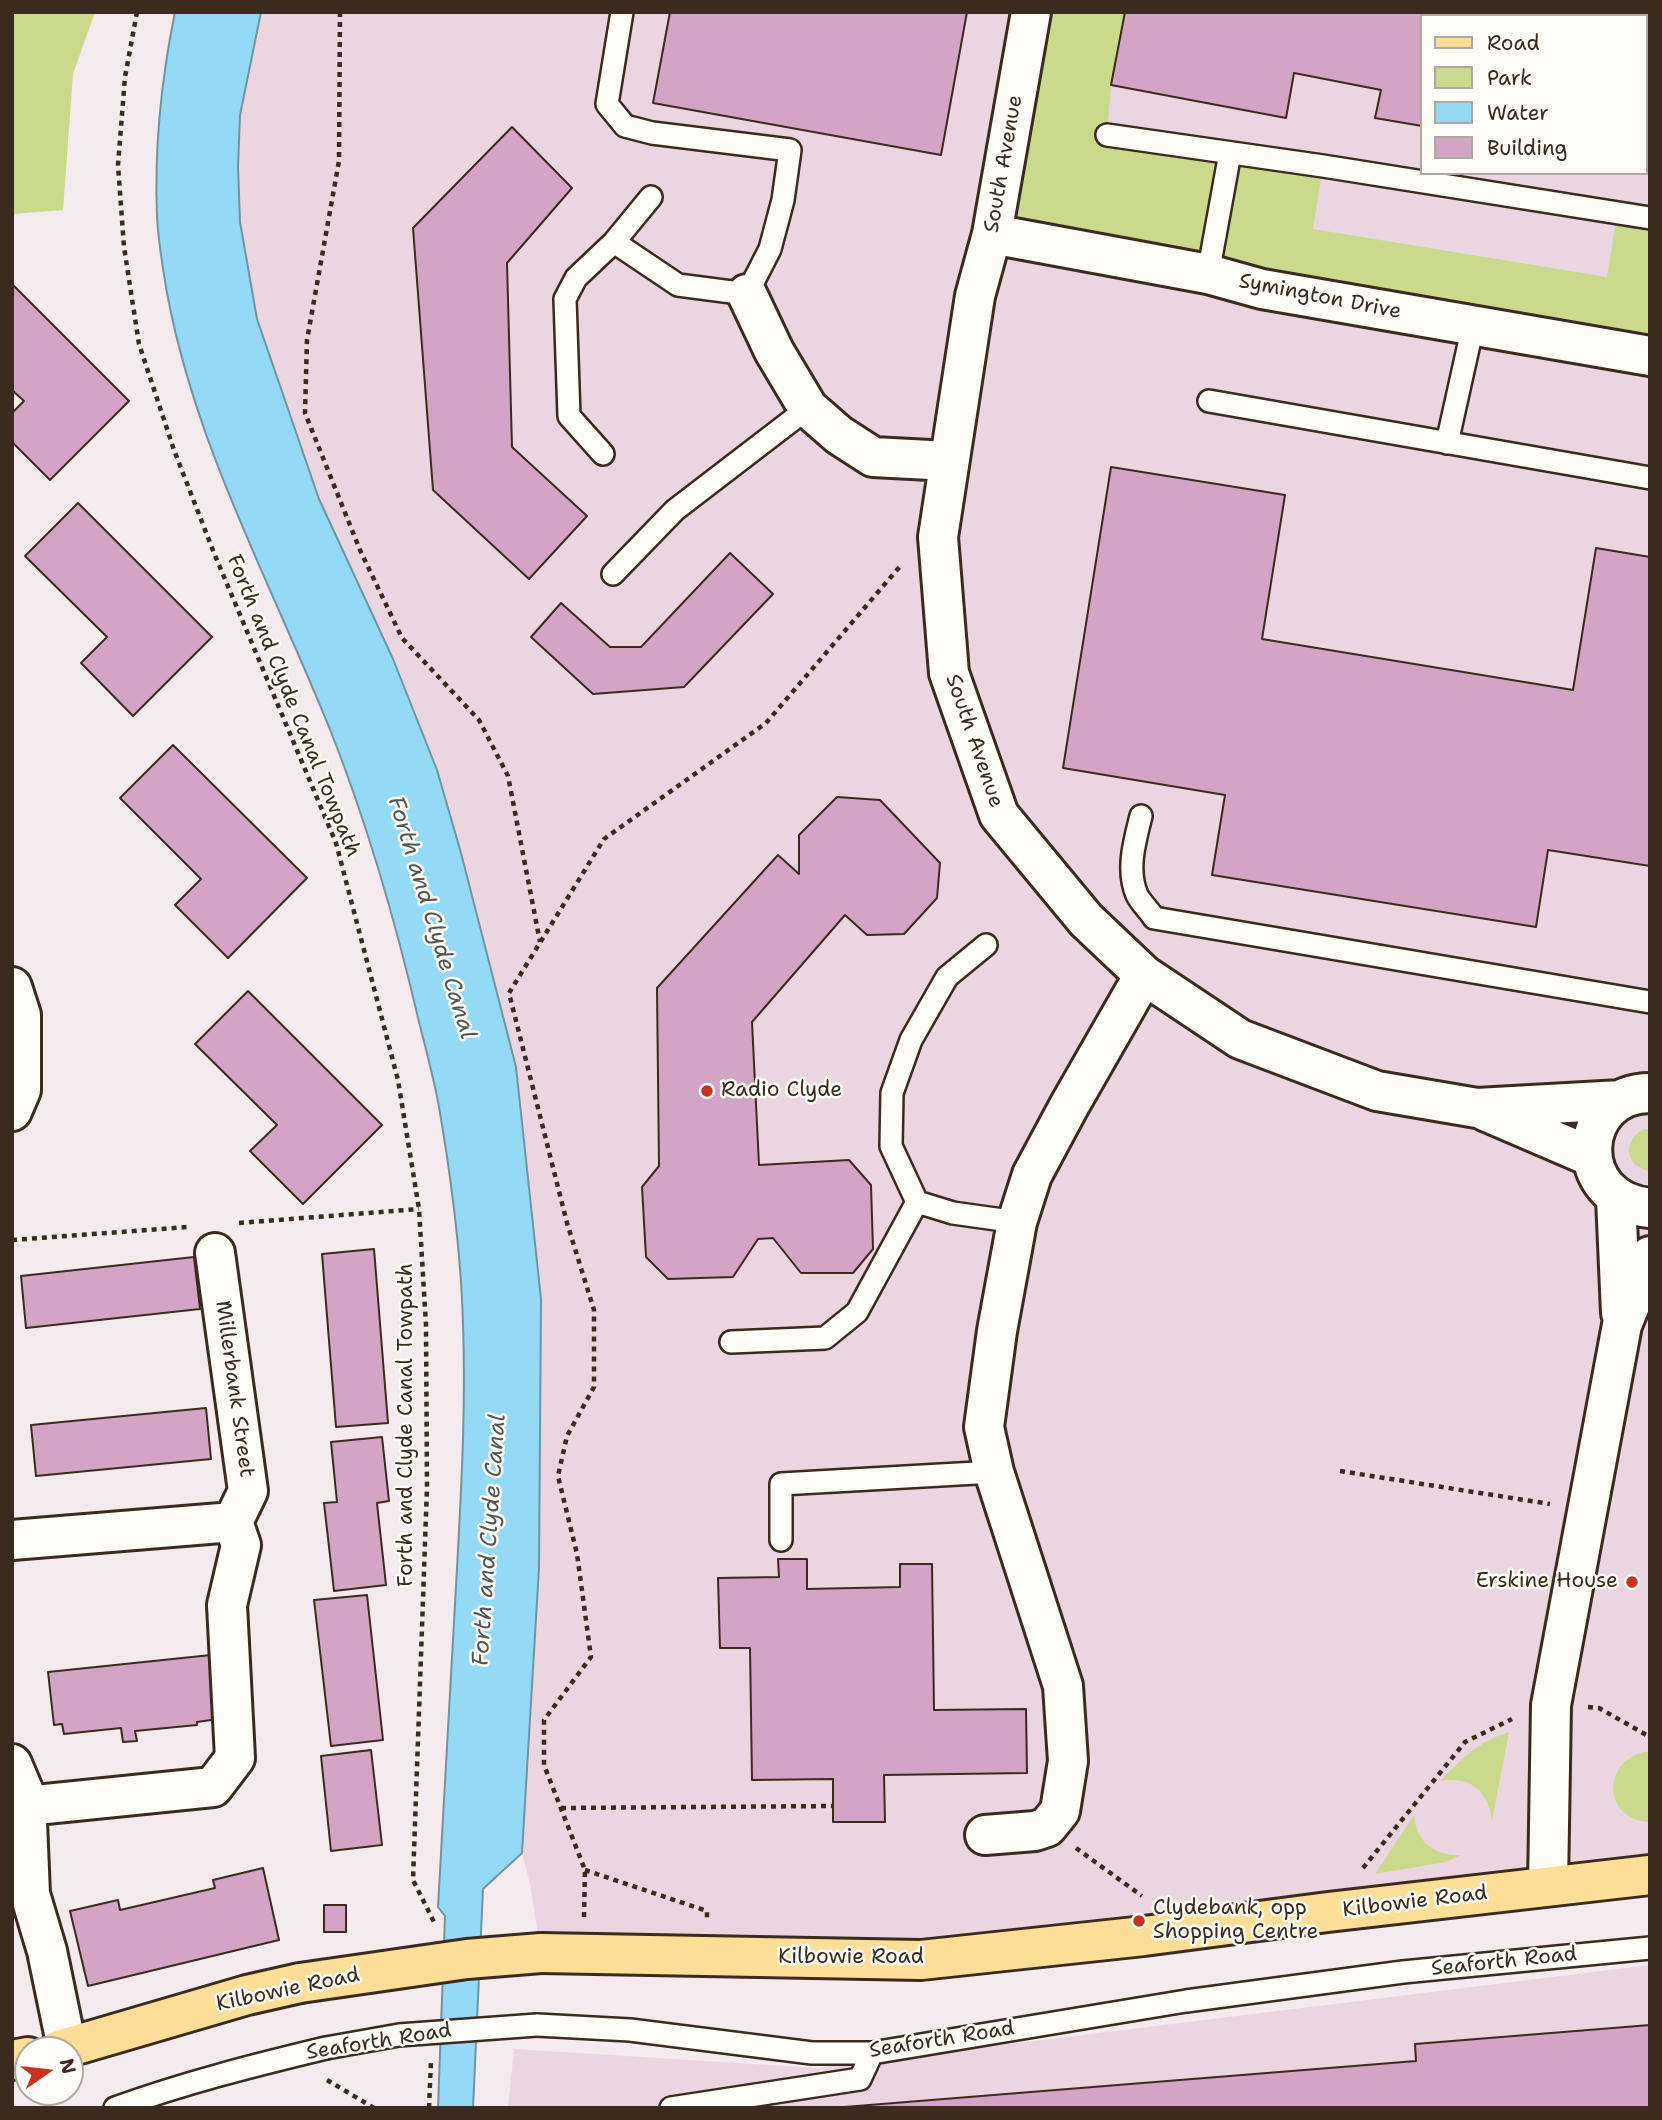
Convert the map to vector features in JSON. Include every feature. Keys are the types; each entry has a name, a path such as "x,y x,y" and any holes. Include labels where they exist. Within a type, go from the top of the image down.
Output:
{"main road":[{"name":"Kilbowie Road","path":"84,2043 300,1983 467,1959 541,1953 921,1960 1650,1875"}],"street":[{"name":"South Avenue","path":"1031,12 992,234 975,296 938,537 949,673 999,815 1086,920 1144,975 1240,1039 1377,1091 1477,1108 1592,1157"},
{"name":"Symington Drive","path":"992,234 1208,274 1262,289 1650,356"},
{"path":"747,294 774,351 808,408 839,435 873,457 949,461"},
{"path":"985,1835 1035,1831 1047,1826 1060,1811 1068,1760 1063,1686 994,1472 985,1427 1017,1222 1032,1175 1144,975"},
{"path":"12,987 21,1015 21,1090 12,1111"},
{"path":"1548,1886 1551,1704 1622,1325 1633,1203 1605,1187 1596,1173 1592,1140 1597,1124 1607,1111 1635,1097"},
{"name":"South Avenue","path":"1477,1108 1635,1097"},
{"name":"Millerbank Street","path":"215,1253 248,1491 233,1522"},
{"path":"1622,1325 1650,1256"},
{"path":"12,1540 233,1522 241,1545 228,1605 235,1758 220,1780 213,1787 26,1806"},
{"path":"12,1764 26,1797 21,1873 47,1951 61,2036"}],"lane":[{"path":"614,242 678,285 747,294 770,249 783,200 790,150 625,127 607,104 622,12"},
{"path":"1107,135 1650,218"},
{"path":"1208,274 1230,153"},
{"path":"603,454 569,416 565,299 576,278 614,242 651,197"},
{"path":"1447,443 1473,326"},
{"path":"1209,401 1650,478"},
{"path":"613,574 675,510 808,408"},
{"path":"1141,816 1133,851 1133,880 1137,895 1154,918 1650,1002"},
{"path":"986,945 947,977 911,1040 892,1093 891,1146 917,1202 953,1213 1017,1222"},
{"path":"731,1342 825,1338 857,1311 917,1202"},
{"path":"781,1540 781,1484 994,1472"},
{"name":"Seaforth Road","path":"115,2108 203,2080 326,2048 399,2035 537,2025 630,2030 812,2053 872,2053 1210,1998 1403,1972 1650,1948"},
{"path":"671,2108 860,2079 872,2053"}],"path":[{"name":"Forth and Clyde Canal Towpath","path":"137,12 124,76 118,165 124,247 139,344 174,450 209,540 336,844 398,1080 419,1209 426,1325 427,1487 413,1880"},
{"path":"340,12 339,161 307,340 305,413 359,550 401,638 479,720 508,776 540,943"},
{"path":"583,1954 585,1870 544,1765 544,1720 591,1657 577,1554 558,1476 567,1436 594,1387 594,1310 567,1223 509,993 604,839 766,723 941,519"},
{"path":"1340,1471 1589,1510"},
{"path":"1328,1912 1465,1742 1502,1723 1551,1704 1599,1708 1650,1737"},
{"path":"561,1808 834,1806"},
{"path":"1047,1826 1142,1895 1144,1936"},
{"path":"585,1870 707,1911 705,1957"}],"shaded area":[{"path":"261,12 1650,12 1650,1875 921,1960 541,1953 522,1853 539,1568 541,1299 516,1067 437,770 393,659 319,499 257,319 240,222 240,115"},
{"path":"1650,1965 1650,2108 508,2108 514,2049 816,2068"}],"green space":[{"path":"12,12 95,12 73,74 63,210 12,214"},
{"path":"1031,12 1125,12 1111,85 1107,135 1323,166 1313,229 1607,277 1617,214 1650,218 1650,356 992,234"},
{"path":"1644,1129 1650,1129 1650,1171 1635,1164 1629,1153 1632,1140"},
{"path":"1509,1732 1492,1821 1487,1801 1476,1788 1460,1780 1440,1781 1478,1746"},
{"path":"1650,1752 1650,1822 1635,1819 1624,1812 1617,1803 1614,1791 1614,1779 1620,1768 1629,1758"},
{"path":"1414,1815 1418,1833 1428,1846 1443,1853 1461,1855 1446,1862 1375,1874"}],"water":[{"name":"Forth and Clyde Canal","path":"175,12 261,12 240,115 238,167 240,222 257,319 319,499 393,659 437,770 516,1067 541,1299 539,1568 522,1853 483,1889 473,2108 438,2108 445,1916 438,1907 464,1403 461,1282 449,1173 430,1064 401,948 369,839 331,732 216,462 180,351 161,255 156,190 160,113"}],"building":[{"path":"670,12 967,12 941,155 653,103"},
{"path":"1125,12 1650,12 1650,169 1648,14 1420,14 1420,126 1375,118 1381,90 1294,73 1286,118 1111,85"},
{"path":"512,127 572,188 507,263 512,447 587,516 529,579 433,490 413,228"},
{"path":"12,284 129,401 50,480 12,442 12,413 24,401 12,390"},
{"path":"1111,467 1285,495 1262,639 1573,690 1596,548 1650,557 1650,866 1548,850 1536,927 1212,875 1225,795 1063,768"},
{"path":"78,503 212,637 133,716 81,663 107,637 25,556"},
{"path":"730,553 773,594 684,687 593,694 531,637 561,603 610,647 641,647"},
{"path":"173,745 307,878 228,958 175,905 201,879 120,798"},
{"name":"Radio Clyde","path":"837,797 880,800 940,863 937,898 904,934 867,935 845,915 752,1022 759,1165 849,1160 871,1185 873,1249 853,1273 801,1273 773,1238 758,1239 733,1277 668,1279 646,1257 642,1187 659,1166 657,988 778,855 799,874 799,835"},
{"path":"248,991 382,1125 303,1204 250,1151 277,1125 195,1044"},
{"path":"374,1249 388,1423 336,1427 322,1254"},
{"path":"194,1257 200,1309 26,1328 21,1276"},
{"path":"206,1408 211,1459 36,1476 31,1425"},
{"path":"382,1437 389,1501 377,1503 386,1585 334,1591 324,1503 337,1502 331,1442"},
{"path":"778,1559 807,1559 807,1589 900,1587 900,1564 932,1564 934,1710 1026,1709 1027,1773 884,1775 885,1822 833,1822 833,1779 752,1780 750,1648 720,1648 718,1578 779,1577"},
{"path":"367,1595 383,1740 331,1746 314,1600"},
{"path":"211,1655 218,1719 197,1722 197,1725 135,1731 137,1741 123,1742 121,1728 64,1734 62,1724 54,1725 48,1672"},
{"path":"371,1750 382,1845 331,1851 321,1756"},
{"path":"263,1868 279,1940 88,1986 70,1911 118,1900 120,1910 215,1888 213,1880"},
{"path":"324,1905 346,1905 346,1932 324,1932"},
{"path":"1650,2025 1650,2108 832,2108 1416,2061 1415,2044"}],"place":[{"name":"Radio Clyde","path":"707,1091"},
{"name":"Erskine House","path":"1632,1582"},
{"name":"Clydebank, opp Shopping Centre","path":"1139,1921"}]}
